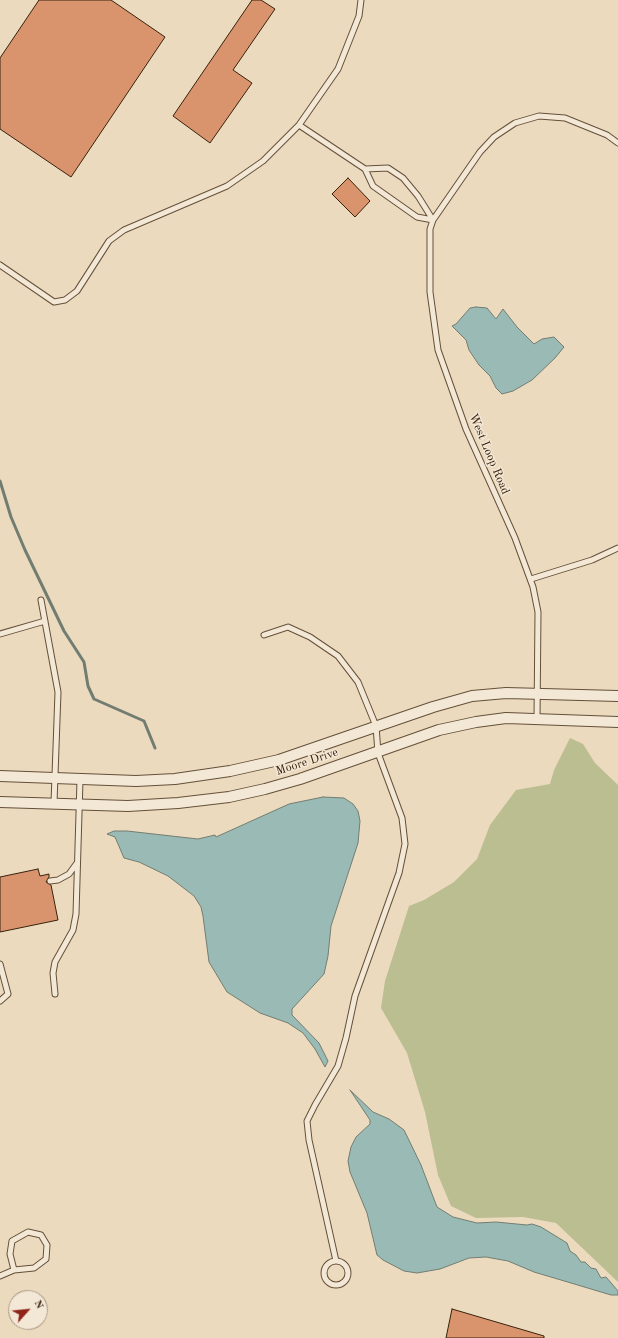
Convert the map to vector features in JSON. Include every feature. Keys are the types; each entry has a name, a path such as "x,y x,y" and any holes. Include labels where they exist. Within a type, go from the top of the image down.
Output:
{"street":[{"name":"Moore Drive","path":"0,776 56,780 136,781 174,779 230,771 279,760 433,707 472,696 537,694 618,696"},
{"name":"Moore Drive","path":"0,802 150,806 229,797 300,779 452,726 492,719 618,722"}],"lane":[{"path":"0,265 54,302 65,300 77,291 109,241 114,237 124,230 227,186 263,161 299,125 338,69 359,16 361,0"},
{"path":"433,220 480,152 494,137 515,123 539,116 565,118 607,135 618,143"},
{"path":"299,125 366,169 373,186 417,217 433,220"},
{"path":"366,169 388,168 403,178 418,196 433,220"},
{"name":"West Loop Road","path":"433,220 430,229 430,292 438,350 466,429 515,538 531,579 538,612 537,719"},
{"path":"531,579 592,560 618,548"},
{"path":"41,600 58,692 54,803"},
{"path":"0,634 45,621"},
{"path":"264,635 288,627 310,637 338,656 358,682 376,726 378,752 402,818 405,844 399,872 355,996 338,1066 307,1121 309,1140 336,1261"},
{"path":"55,994 53,973 55,962 74,924 80,780"},
{"path":"50,881 58,880 69,874 77,863"},
{"path":"0,964 8,994 0,1001"},
{"path":"0,1276 14,1270 34,1268 46,1259 47,1245 41,1235 28,1232 12,1241 10,1254 14,1270"},
{"path":"336,1261 346,1266 348,1274 346,1282 335,1286 325,1279 324,1271 328,1264 336,1261"}],"green space":[{"path":"570,738 583,744 595,763 618,785 618,1282 556,1223 523,1217 476,1218 451,1206 438,1175 425,1112 407,1053 381,1008 385,981 409,906 424,900 454,882 477,859 490,825 516,790 550,784 554,770"}],"water":[{"path":"470,308 487,308 496,319 503,309 517,327 534,344 542,339 554,337 564,347 532,380 513,391 502,394 496,388 490,376 479,365 469,350 466,340 452,326 456,324"},
{"path":"323,797 344,798 353,804 358,811 360,821 358,843 331,926 328,956 324,974 292,1009 292,1015 319,1043 328,1061 325,1067 315,1049 303,1033 288,1023 260,1013 227,992 209,962 201,907 194,896 168,876 139,862 124,858 115,837 107,834 114,831 127,831 198,839 215,835 216,837 289,804"},
{"path":"350,1090 373,1112 389,1119 404,1130 421,1165 437,1207 453,1217 477,1223 496,1222 527,1225 532,1224 541,1227 567,1243 570,1251 576,1255 581,1262 585,1262 591,1268 596,1269 601,1278 606,1277 618,1291 618,1295 611,1295 534,1272 508,1261 486,1257 469,1258 440,1269 417,1273 404,1271 383,1260 377,1255 367,1213 350,1172 348,1161 351,1147 356,1137 370,1124 370,1120"}],"building":[{"path":"39,0 111,0 165,37 71,177 0,129 0,58"},
{"path":"252,0 261,0 275,9 233,70 252,83 210,143 173,116"},
{"path":"348,178 370,201 355,217 332,194"},
{"path":"38,869 40,876 49,874 46,882 51,885 58,920 0,932 0,877"},
{"path":"452,1309 544,1336 544,1338 446,1338"}],"waterway":[{"path":"0,481 11,517 25,550 64,631 84,662 88,686 94,699 144,721 155,748"}]}
